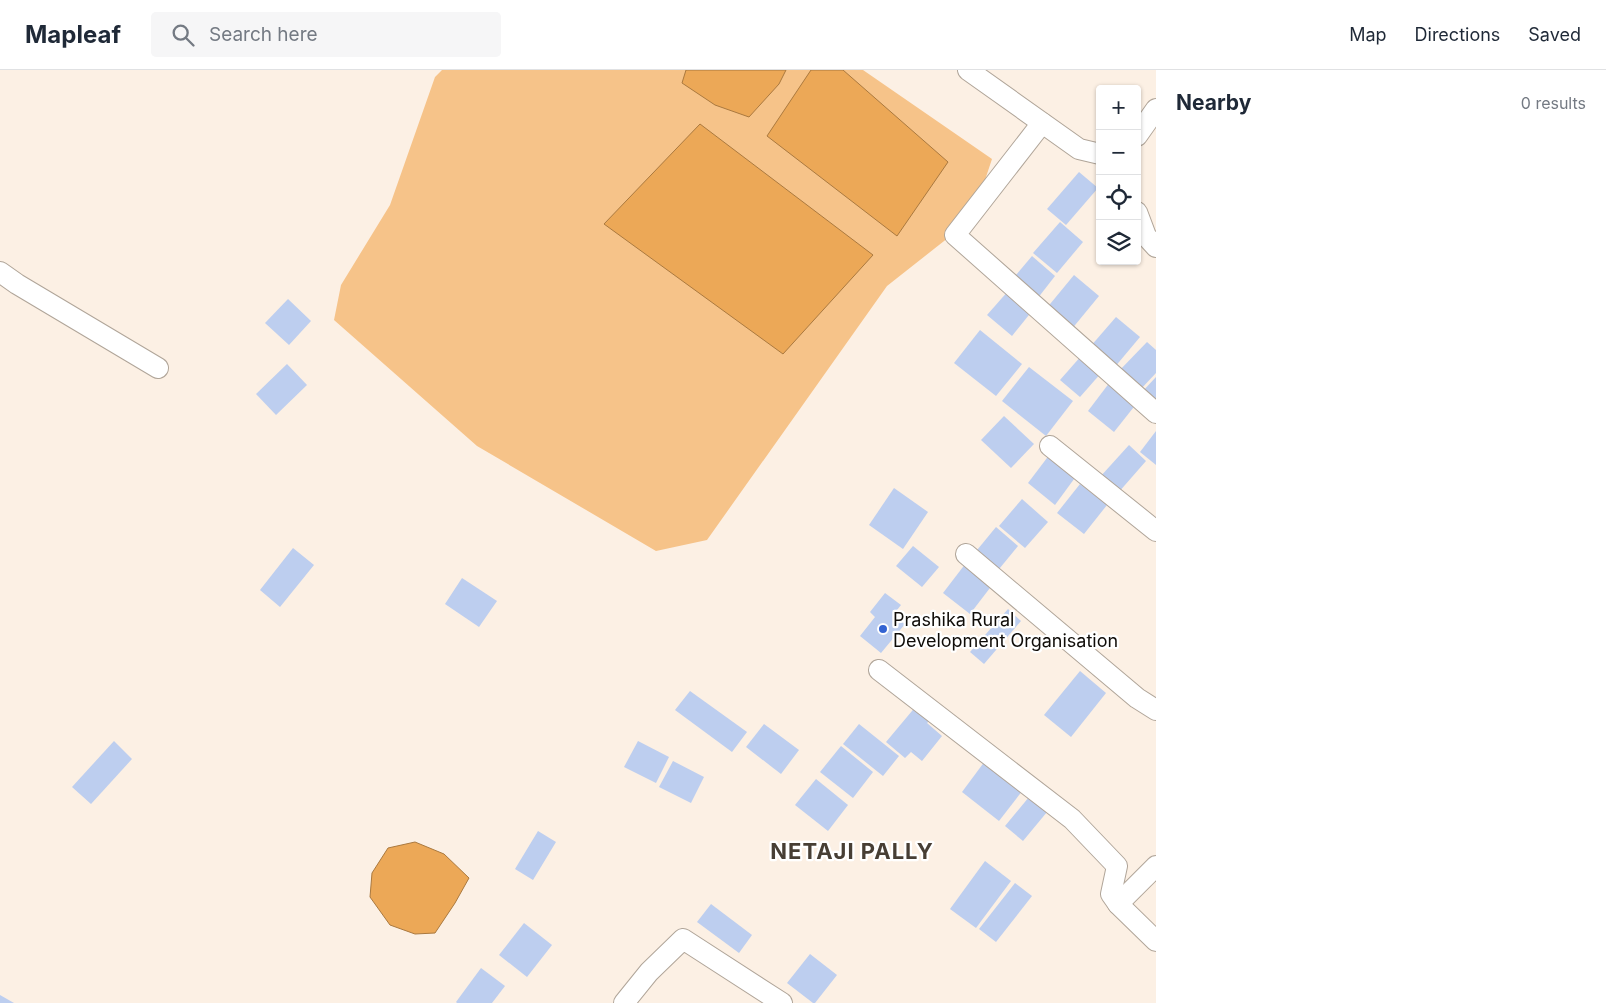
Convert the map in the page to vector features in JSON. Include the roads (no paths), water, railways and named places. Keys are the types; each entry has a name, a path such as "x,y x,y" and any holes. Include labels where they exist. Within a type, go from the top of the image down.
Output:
{"street":[{"path":"968,70 1079,149 1096,153"},
{"path":"1141,130 1156,109"},
{"path":"1042,123 955,235 1156,413"},
{"path":"1140,220 1146,236 1156,247"},
{"path":"0,272 158,368"},
{"path":"1050,446 1156,532"},
{"path":"966,554 1137,698 1156,710"},
{"path":"879,670 1072,818 1117,866 1111,894 1118,904 1156,941"},
{"path":"1118,904 1156,866"},
{"path":"624,1003 648,972 683,939 782,1003"}],"place":[{"name":"Prashika Rural Development Organisation","path":"883,629"}],"district":[{"name":"NETAJI PALLY","path":"852,851"}]}
